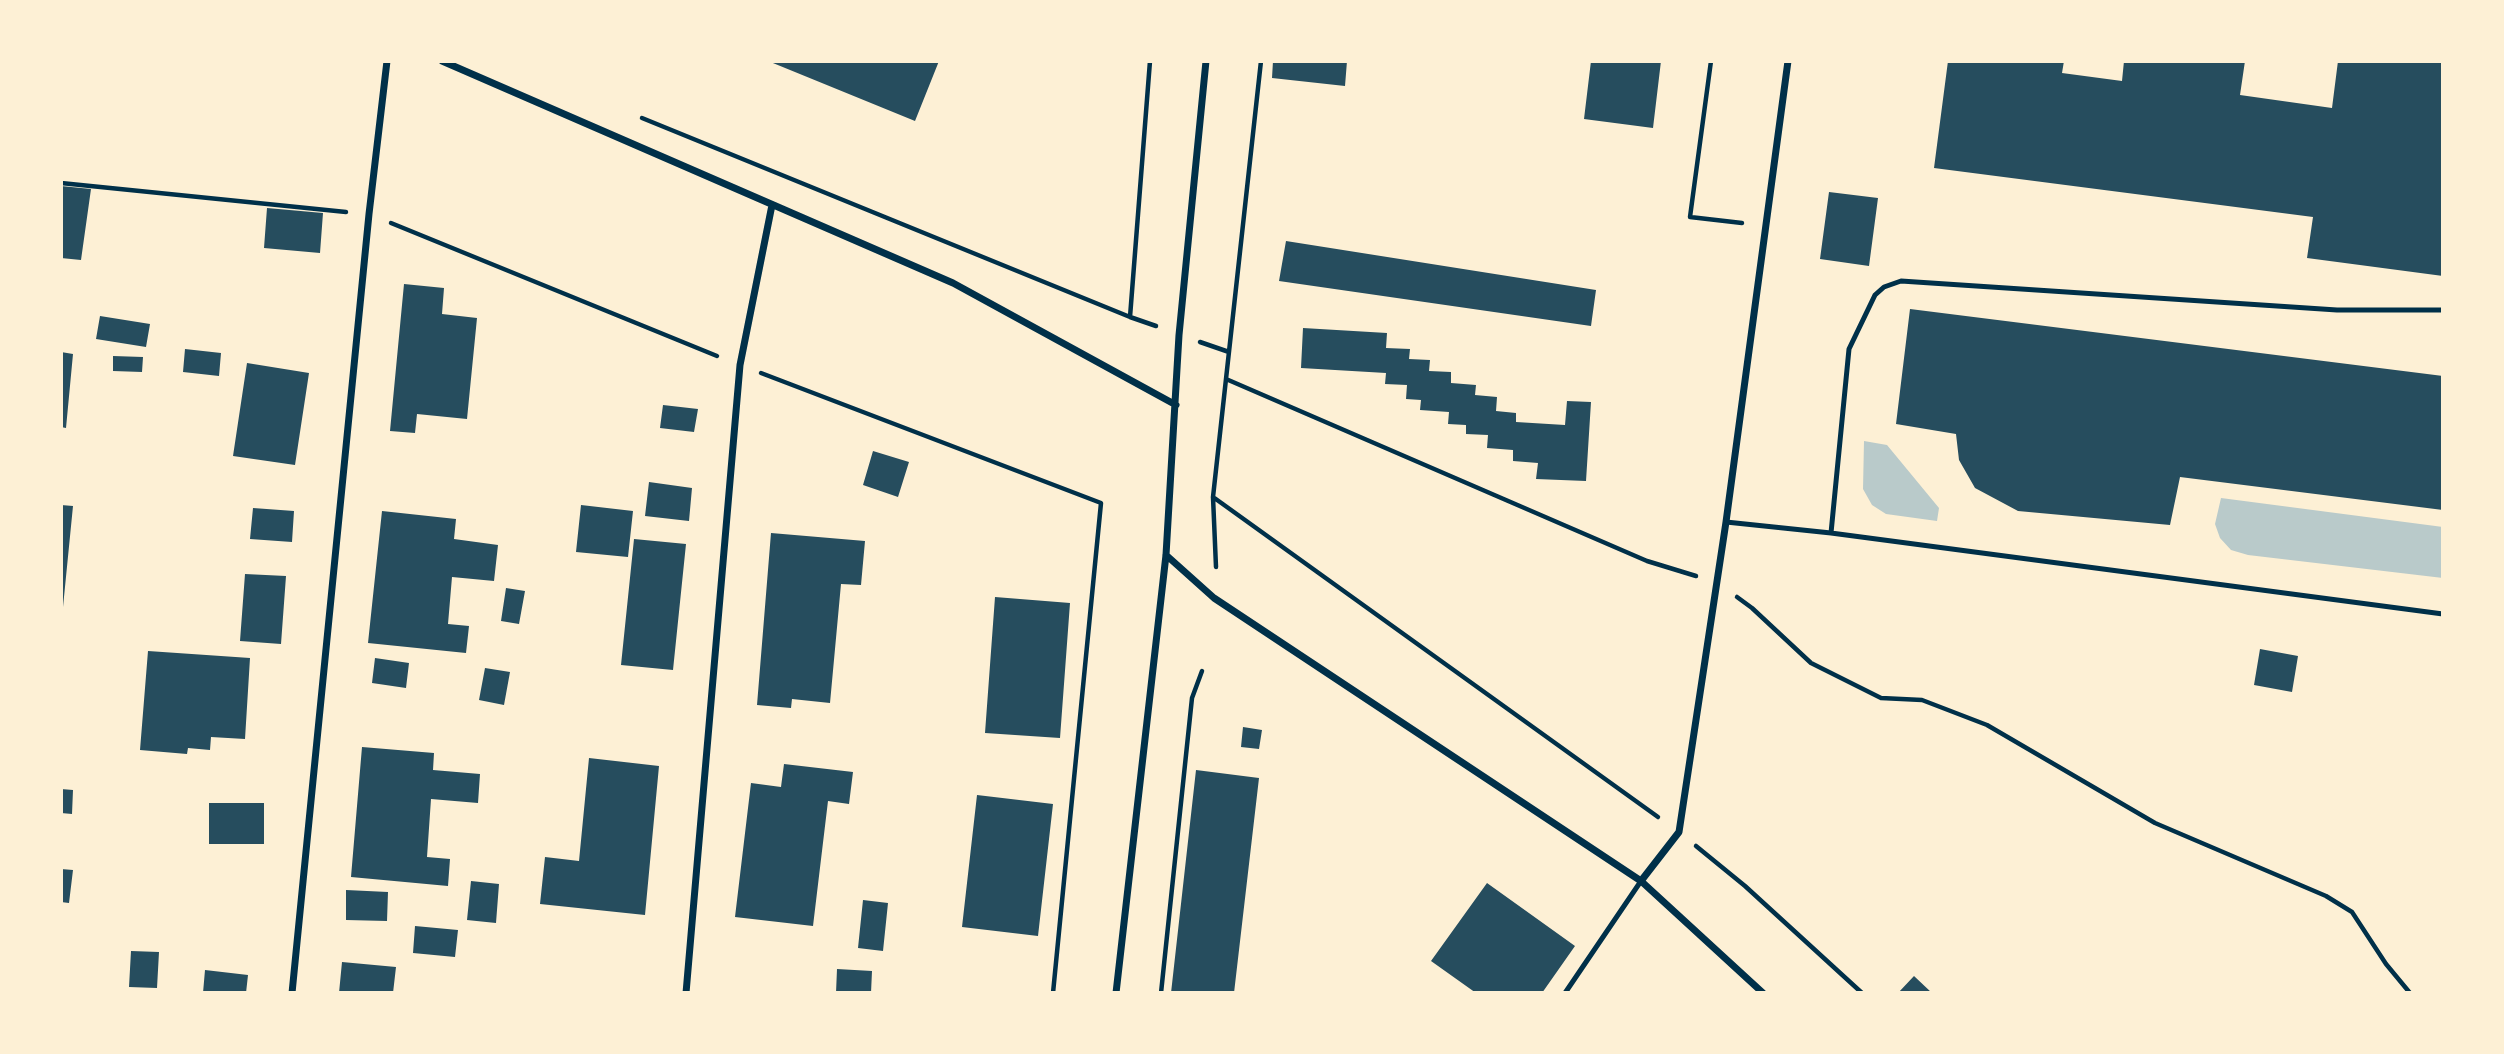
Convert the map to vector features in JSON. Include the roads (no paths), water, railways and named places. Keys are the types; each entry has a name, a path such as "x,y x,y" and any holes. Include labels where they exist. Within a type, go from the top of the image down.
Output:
{"street":[{"path":"292,993 369,214 387,61"},
{"path":"442,61 953,283 1176,405"},
{"path":"1116,993 1166,555 1181,321 1206,61"},
{"path":"1641,881 1679,832 1726,522 1788,61"},
{"path":"686,993 740,365 772,205"},
{"path":"1166,555 1214,598 1641,881 1763,993"}],"lane":[{"path":"1831,533 1849,349 1875,295 1884,287 1901,281 2337,310 2443,310"},
{"path":"1726,522 1831,533 2443,614"},
{"path":"1566,993 1641,881"}]}
